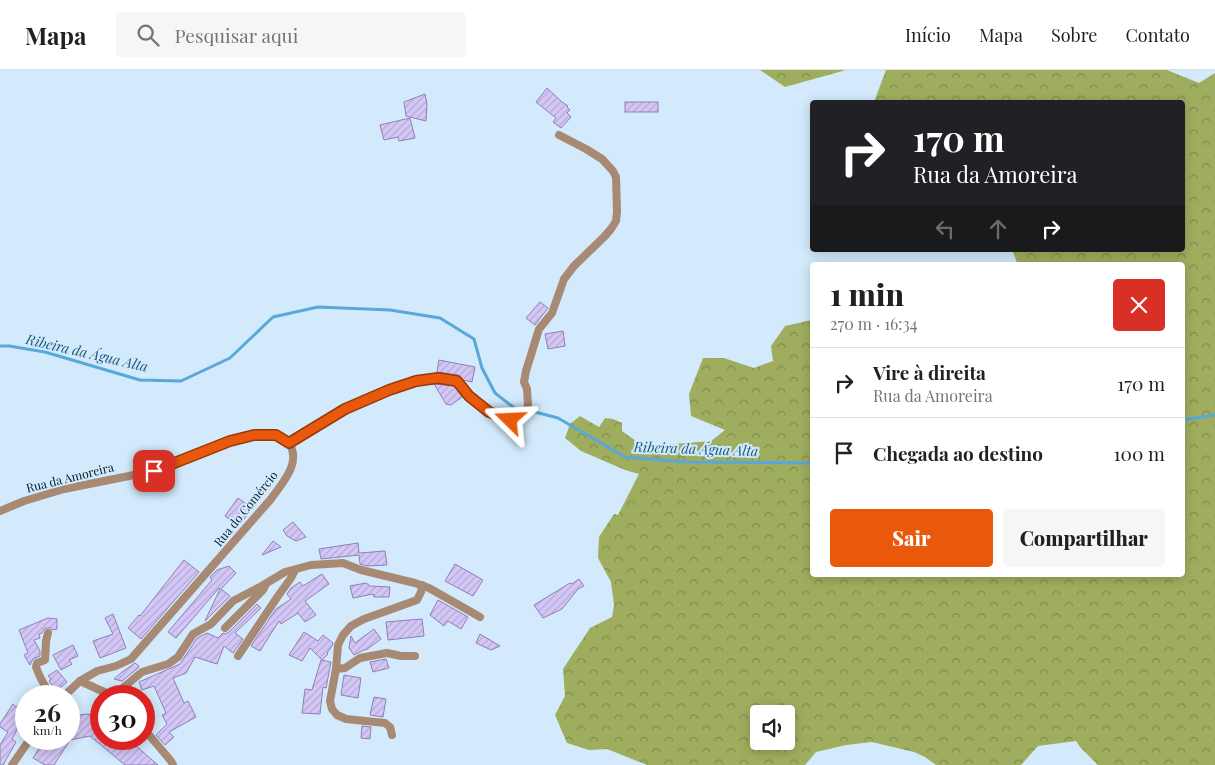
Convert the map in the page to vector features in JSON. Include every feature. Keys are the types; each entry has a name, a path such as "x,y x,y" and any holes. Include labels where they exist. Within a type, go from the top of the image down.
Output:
{"street":[{"path":"289,443 345,409 389,390 416,381 438,378 457,381 469,396 489,412 510,420 524,416 528,405 527,389 524,382 539,329 552,313 564,279 574,266 611,229 616,221 616,177 613,171 602,159 558,135"},
{"name":"Rua da Amoreira","path":"0,511 24,501 64,489 154,471 230,441 254,435 276,435 289,443"},
{"name":"Rua do Comércio","path":"76,685 97,671 116,666 131,659 163,623 277,491 287,476 293,462 292,448 289,443"},
{"path":"126,685 142,672 168,664 178,658 193,634 211,624 234,601 285,572 311,565 343,563 361,570 422,585 480,617"},
{"path":"238,656 292,578 295,570"},
{"path":"225,628 263,590 266,584"},
{"path":"392,735 390,727 386,723 346,719 337,715 332,709 330,701 338,645 343,635 351,626 364,619 417,600 422,585"},
{"path":"45,685 36,667 37,663 45,660 48,632"},
{"path":"336,669 345,668 360,658 387,653 415,656"},
{"path":"80,681 90,686"},
{"path":"155,742 173,765"},
{"path":"12,765 22,750"}],"green space":[{"path":"760,70 846,70 785,87"},
{"path":"886,70 1167,70 1199,83 1215,73 1215,765 1098,765 1076,741 1038,746 1021,765 936,765 914,752 872,742 846,745 816,752 805,765 647,765 607,749 589,750 567,743 555,715 565,696 563,669 590,628 612,617 614,605 611,582 598,558 599,537 614,514 618,515 639,474 581,451 565,438 570,424 580,416 599,427 605,418 622,423 622,431 646,448 711,441 725,430 691,416 689,394 703,358 724,358 754,368 773,361 771,346 785,326 810,320 810,577 1185,577 1185,262 1017,262 1013,252 1185,252 1185,100 875,100"}],"building":[{"path":"547,88 568,106 570,110 567,113 571,117 561,128 553,122 556,118 536,102"},
{"path":"425,94 427,104 426,121 406,116 404,102"},
{"path":"625,102 658,102 658,112 625,112"},
{"path":"410,118 415,138 399,141 398,137 384,140 380,125"},
{"path":"540,302 548,308 535,325 526,318"},
{"path":"563,331 565,346 548,349 545,334"},
{"path":"439,360 475,367 472,382 463,380 458,375 437,372"},
{"path":"434,384 454,386 462,397 451,405 446,404"},
{"path":"238,498 252,508 239,526 225,516"},
{"path":"293,522 306,537 296,541 287,536 283,530"},
{"path":"273,541 281,547 262,555"},
{"path":"358,543 359,553 385,551 387,565 367,566 360,564 359,555 321,559 319,549"},
{"path":"184,560 199,572 141,639 128,628 140,616"},
{"path":"455,564 483,580 473,596 445,581"},
{"path":"229,566 236,573 221,589 230,596 205,621 219,588 176,638 168,632 212,580 210,577 217,570"},
{"path":"322,574 329,584 305,601 316,615 305,622 298,613 281,624 279,621 260,651 251,646 276,609 291,599 287,594 291,588 300,582 303,586"},
{"path":"579,579 584,586 578,589 562,609 543,618 534,605"},
{"path":"366,583 370,586 390,587 389,597 374,597 373,594 353,598 350,586"},
{"path":"438,600 468,617 461,629 448,621 444,626 430,615"},
{"path":"257,604 261,608 235,633 243,639 233,653 224,646 217,664 195,657 186,673 173,678 184,703 188,701 196,717 169,732 174,737 165,745 156,735 167,724 162,715 166,713 155,685 140,685 139,682 180,664 197,638 207,633 218,638 223,633 229,632"},
{"path":"113,614 126,648 100,658 93,641 113,634 105,618"},
{"path":"48,618 57,619 57,629 46,628 39,634 40,638 34,640 40,651 40,656 33,659 30,665 24,655 28,653 19,630"},
{"path":"422,619 424,636 388,640 386,622"},
{"path":"374,629 381,639 366,650 354,655 349,648 351,636 355,643"},
{"path":"304,632 318,641 323,635 333,643 328,654 322,660 310,648 302,661 289,655"},
{"path":"480,634 500,646 491,650 476,643"},
{"path":"73,645 78,656 69,660 72,664 61,670 53,655"},
{"path":"386,659 389,668 373,672 370,662"},
{"path":"321,660 331,662 326,688 323,687 320,714 302,713 305,689 312,690"},
{"path":"135,663 139,666 138,668 122,681 114,679 122,672"},
{"path":"57,670 67,682 63,685 52,685 49,681 51,679 48,676"},
{"path":"344,675 361,678 358,698 341,695"},
{"path":"374,697 386,699 383,717 370,715"},
{"path":"13,704 15,706 15,733 12,739 15,744 3,765 0,765 0,745 8,732 0,727 0,724"},
{"path":"80,715 90,715 90,736 80,738"},
{"path":"362,726 371,727 370,739 361,738"},
{"path":"38,750 64,750 54,765 45,765 33,758"},
{"path":"107,750 141,750 158,765 125,765"}],"waterway":[{"name":"Ribeira da Água Alta","path":"0,346 45,352 140,380 181,381 230,358 273,317 318,307 390,310 440,318 474,339 482,368 495,393 517,410"},
{"name":"Ribeira da Água Alta","path":"531,411 558,418 625,457 685,462 810,463"},
{"name":"Ribeira da Água Alta","path":"1185,420 1215,415"}],"route":[{"path":"154,471 230,441 254,435 276,435 289,443 345,409 389,390 427,379 438,378 457,381 469,396 489,412 510,420"}]}
